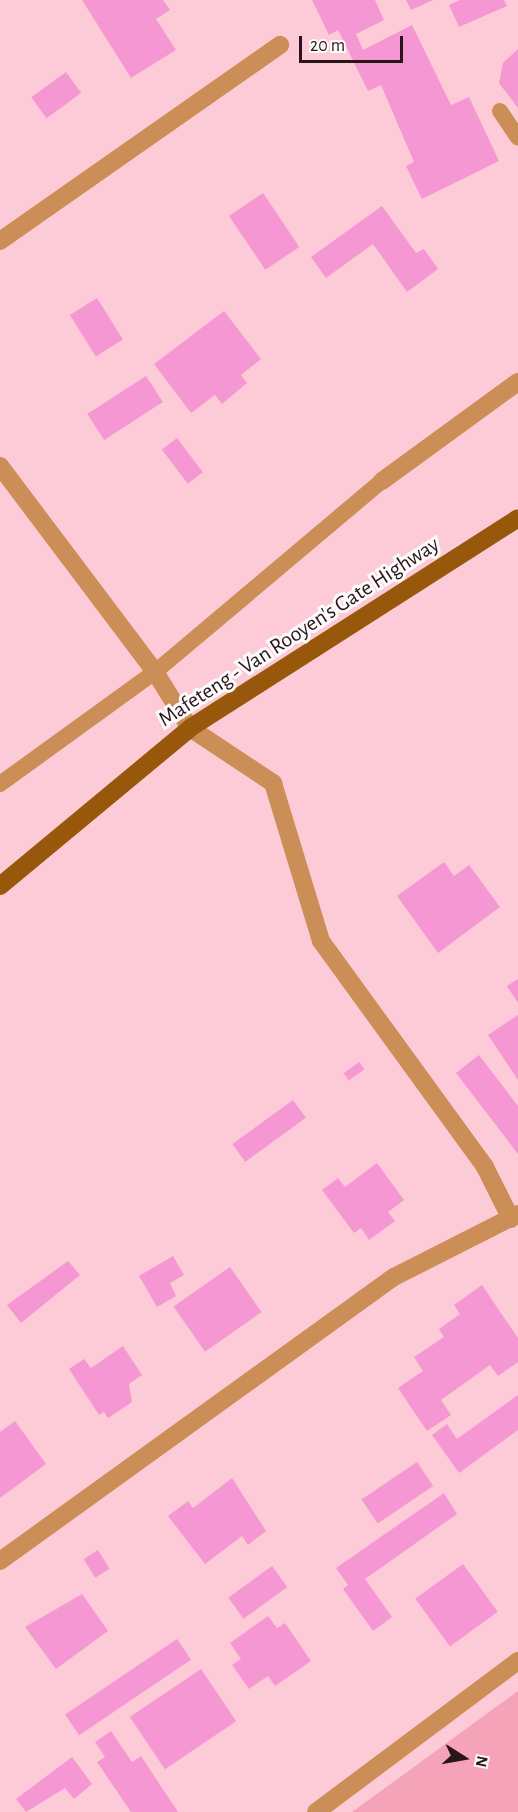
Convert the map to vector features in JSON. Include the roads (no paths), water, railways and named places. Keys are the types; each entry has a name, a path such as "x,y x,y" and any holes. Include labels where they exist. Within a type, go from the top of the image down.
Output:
{"main road":[{"name":"Mafeteng - Van Rooyen's Gate Highway","path":"0,886 190,728 518,518"}],"street":[{"path":"0,241 280,45"},
{"path":"382,481 518,382"},
{"path":"0,466 155,672 190,728 273,783 321,941 485,1167 515,1217 394,1277 0,1561"},
{"path":"316,1812 518,1661"}],"lane":[{"path":"500,111 518,138"},
{"path":"0,784 155,672 382,481"}]}
